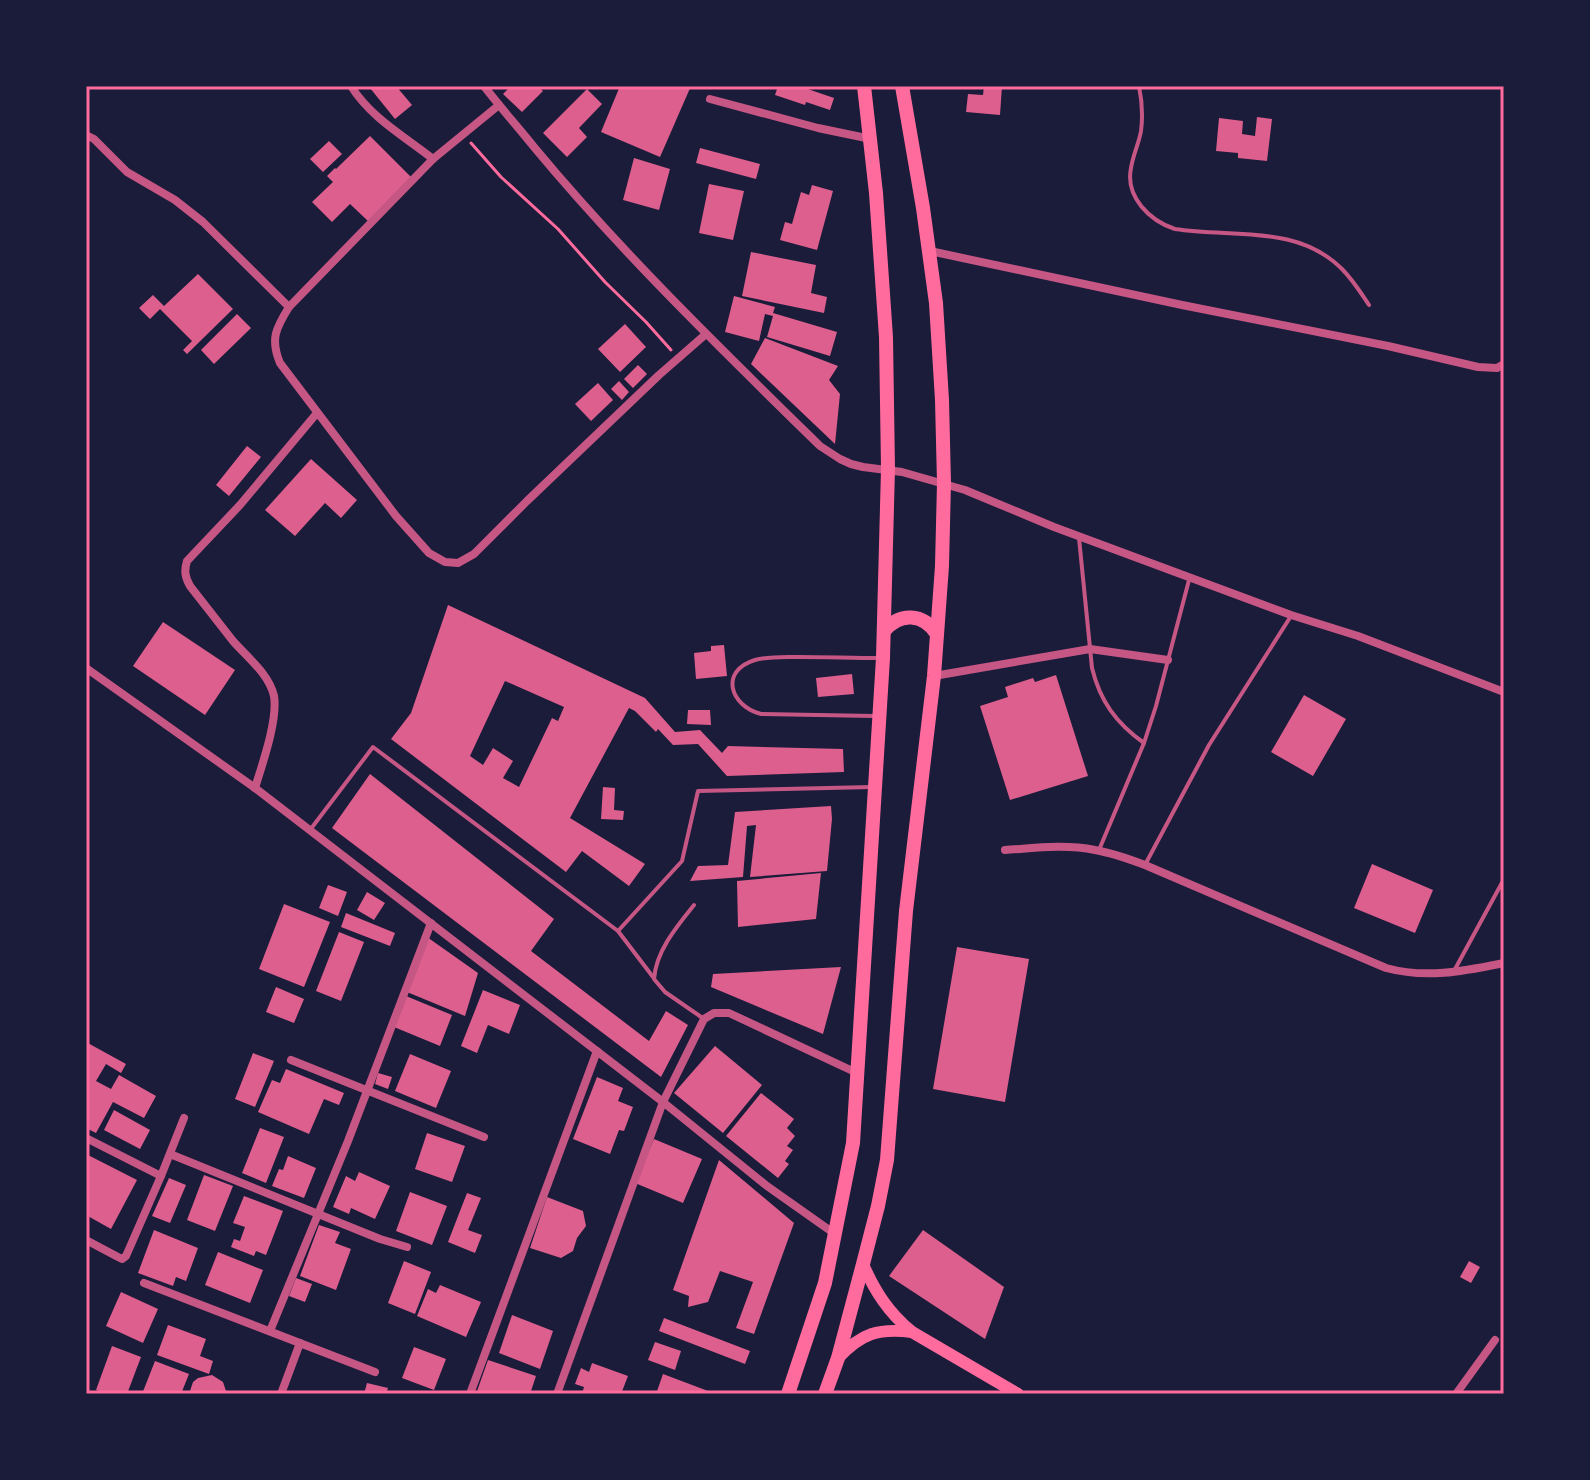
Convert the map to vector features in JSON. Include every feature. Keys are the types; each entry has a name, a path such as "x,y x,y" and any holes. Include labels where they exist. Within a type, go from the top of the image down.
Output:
{"main road":[{"path":"788,1394 825,1283 853,1143 883,658 888,469 886,337 864,86"},
{"path":"825,1394 863,1264 887,1160 906,911 934,676 942,566 944,483 940,351 930,251 902,86"},
{"path":"884,631 896,620 911,617 927,622 937,634"},
{"path":"863,1264 883,1302 899,1322 1018,1394"},
{"path":"838,1358 852,1343 871,1333 891,1329 912,1332"}],"street":[{"path":"351,86 378,119 433,159"},
{"path":"484,86 603,226 706,334 820,446 840,459 863,467 888,469 944,483 1078,536 1504,692"},
{"path":"710,99 871,139"},
{"path":"499,105 433,159 289,307 275,336 275,350 280,363 396,516 429,553 445,562 458,563 474,554 706,334"},
{"path":"86,135 127,172 175,200 203,222 289,307"},
{"path":"930,251 1478,367 1497,368 1504,364"},
{"path":"255,788 274,714 270,685 190,586 184,569 187,561 240,505 317,413"},
{"path":"934,676 1090,649 1168,660"},
{"path":"86,668 255,788 663,1102 767,1186 835,1234"},
{"path":"1005,850 1054,847 1099,850 1145,865 1386,968 1402,972 1453,973 1504,963"},
{"path":"270,1331 368,1091 431,923"},
{"path":"557,1394 663,1102 704,1019 714,1013 729,1013 857,1073"},
{"path":"470,1394 597,1051"},
{"path":"291,1060 484,1137"},
{"path":"86,1240 122,1259 126,1256 184,1118"},
{"path":"86,1138 161,1176"},
{"path":"170,1154 380,1239 407,1247"},
{"path":"144,1283 375,1372"},
{"path":"1456,1394 1495,1340"},
{"path":"281,1394 300,1343"}],"lane":[{"path":"1139,86 1141,128 1130,171 1134,193 1146,212 1164,226 1175,229 1271,236 1302,243 1342,269 1369,305"},
{"path":"1078,536 1096,686 1104,703 1122,725 1144,743"},
{"path":"1099,850 1144,743 1190,577"},
{"path":"1145,865 1209,745 1291,615"},
{"path":"879,716 761,714 741,705 732,686 741,667 761,659 883,658"},
{"path":"310,831 373,747 618,931 665,992 704,1019"},
{"path":"618,931 682,861 698,791 874,787"},
{"path":"1453,973 1504,879"},
{"path":"654,979 655,966 661,953 678,924 694,905"}],"path":[{"path":"463,135 501,177 558,229 678,359"}],"building":[{"path":"396,86 412,105 395,119 370,88"},
{"path":"511,86 537,86 543,91 522,112 503,94"},
{"path":"620,86 691,86 660,157 601,132"},
{"path":"778,86 799,86 834,98 830,110 775,95"},
{"path":"984,86 1002,86 1000,115 966,112 968,94 983,95"},
{"path":"587,89 602,104 579,128 587,137 567,157 543,133"},
{"path":"1257,117 1272,119 1267,161 1238,158 1238,153 1216,151 1219,118 1243,121 1242,134 1255,136"},
{"path":"370,136 412,178 368,221 350,204 332,222 312,202 333,182 327,176"},
{"path":"329,141 342,154 323,172 310,159"},
{"path":"700,148 760,164 756,179 696,163"},
{"path":"634,158 670,169 659,210 623,200"},
{"path":"709,184 744,191 733,240 699,233"},
{"path":"812,185 833,191 817,250 780,240 785,222 792,224 801,192 809,195"},
{"path":"751,252 816,265 811,293 827,297 824,313 742,296"},
{"path":"198,274 233,309 187,354 183,350 192,341 160,309 150,319 139,308 153,295 164,306"},
{"path":"734,296 775,307 773,313 837,332 830,356 767,337 773,316 765,314 759,341 725,332"},
{"path":"237,314 251,328 214,364 201,350"},
{"path":"625,324 646,347 620,372 598,349"},
{"path":"765,338 838,366 829,380 840,394 835,444 751,364"},
{"path":"638,365 647,374 633,388 624,379"},
{"path":"619,381 629,392 622,400 611,389"},
{"path":"598,383 613,400 591,421 575,404"},
{"path":"247,446 261,457 229,496 216,485"},
{"path":"311,459 357,500 341,518 325,503 295,536 265,510"},
{"path":"448,605 645,698 675,732 700,730 722,753 728,746 843,749 844,772 727,776 698,744 673,745 658,729 656,732 629,708 570,818 645,864 629,886 582,851 566,872 391,739 411,713","holes":["505,681 564,707 558,721 552,718 519,787 503,778 513,761 493,748 483,765 470,756"]},
{"path":"163,622 235,670 205,715 133,666"},
{"path":"724,645 727,676 696,679 694,653 711,651 711,646"},
{"path":"852,674 854,694 818,697 816,678"},
{"path":"1056,675 1088,776 1010,800 980,706 1008,697 1005,687"},
{"path":"1304,695 1346,719 1313,776 1271,752"},
{"path":"688,710 710,710 711,725 687,724"},
{"path":"370,774 554,919 531,951 649,1041 666,1011 688,1025 661,1077 332,828"},
{"path":"603,787 615,788 614,810 624,811 623,820 601,819"},
{"path":"831,806 827,871 750,877 756,825 747,826 743,877 690,881 698,866 728,865 735,812"},
{"path":"1372,864 1433,890 1415,933 1354,908"},
{"path":"821,873 816,919 738,927 737,881"},
{"path":"328,885 347,892 338,916 319,908"},
{"path":"367,892 385,903 374,920 357,910"},
{"path":"284,904 330,922 304,987 259,969"},
{"path":"346,913 395,933 390,946 341,927"},
{"path":"339,932 364,942 341,1001 316,991"},
{"path":"427,937 478,973 465,1016 407,992"},
{"path":"957,947 1029,959 1005,1102 933,1089"},
{"path":"841,967 823,1034 711,987 713,974"},
{"path":"276,987 304,999 294,1023 266,1012"},
{"path":"483,990 520,1005 509,1034 488,1025 477,1053 461,1046"},
{"path":"406,996 452,1015 440,1046 394,1027"},
{"path":"86,1042 126,1064 121,1073 106,1064 96,1081 111,1089 119,1075 156,1096 144,1118 113,1102 96,1133 86,1128"},
{"path":"715,1046 762,1085 723,1133 674,1093"},
{"path":"253,1053 274,1061 255,1107 235,1099"},
{"path":"410,1054 451,1071 436,1108 395,1091"},
{"path":"286,1069 344,1093 339,1105 324,1099 309,1134 258,1112 272,1080 280,1083"},
{"path":"378,1073 392,1077 388,1089 375,1084"},
{"path":"597,1077 623,1088 618,1101 633,1107 624,1131 619,1130 610,1154 573,1139"},
{"path":"761,1093 794,1119 787,1128 795,1136 787,1146 793,1150 785,1161 789,1164 778,1178 726,1136"},
{"path":"114,1110 150,1130 140,1149 104,1130"},
{"path":"260,1128 284,1137 266,1183 242,1173"},
{"path":"427,1133 465,1146 452,1182 415,1169"},
{"path":"654,1139 702,1159 683,1203 635,1183"},
{"path":"86,1154 137,1180 111,1229 86,1215"},
{"path":"288,1156 316,1168 304,1198 272,1186"},
{"path":"719,1160 794,1223 754,1334 736,1328 753,1282 720,1271 708,1302 688,1307 689,1296 673,1290"},
{"path":"359,1172 390,1186 375,1219 351,1208 349,1214 333,1207 346,1176 355,1181"},
{"path":"204,1175 233,1186 215,1231 187,1220"},
{"path":"169,1178 186,1185 170,1223 152,1216"},
{"path":"410,1192 447,1206 432,1245 396,1231"},
{"path":"467,1193 481,1198 468,1230 482,1235 475,1253 448,1242"},
{"path":"244,1196 283,1211 266,1255 256,1251 254,1256 231,1247 234,1239 240,1241 245,1227 233,1223"},
{"path":"547,1197 583,1211 586,1226 577,1238 573,1251 561,1258 530,1248"},
{"path":"319,1225 340,1232 335,1243 351,1249 336,1290 300,1276"},
{"path":"154,1230 198,1248 186,1281 176,1277 173,1286 138,1273"},
{"path":"923,1230 1004,1287 985,1339 889,1276"},
{"path":"218,1252 263,1270 250,1303 205,1285"},
{"path":"404,1261 431,1272 415,1314 388,1303"},
{"path":"1469,1261 1480,1267 1471,1283 1460,1277"},
{"path":"296,1278 312,1284 305,1302 289,1296"},
{"path":"440,1285 481,1302 466,1337 417,1316 428,1289 436,1293"},
{"path":"121,1292 158,1309 143,1343 106,1326"},
{"path":"512,1315 553,1331 540,1369 499,1353"},
{"path":"664,1318 750,1351 745,1364 659,1331"},
{"path":"168,1325 206,1339 200,1356 213,1361 209,1374 157,1355"},
{"path":"655,1342 681,1351 675,1370 648,1360"},
{"path":"112,1346 141,1357 127,1394 107,1394 96,1390"},
{"path":"414,1347 446,1359 434,1390 402,1378"},
{"path":"488,1360 536,1376 530,1394 476,1394"},
{"path":"155,1361 189,1374 181,1394 142,1394"},
{"path":"592,1363 628,1376 621,1394 582,1394 584,1387 575,1384 581,1368 589,1372"},
{"path":"663,1374 716,1394 656,1394"},
{"path":"212,1375 223,1382 227,1394 189,1394 193,1382"},
{"path":"367,1383 388,1388 386,1394 364,1394"}]}
